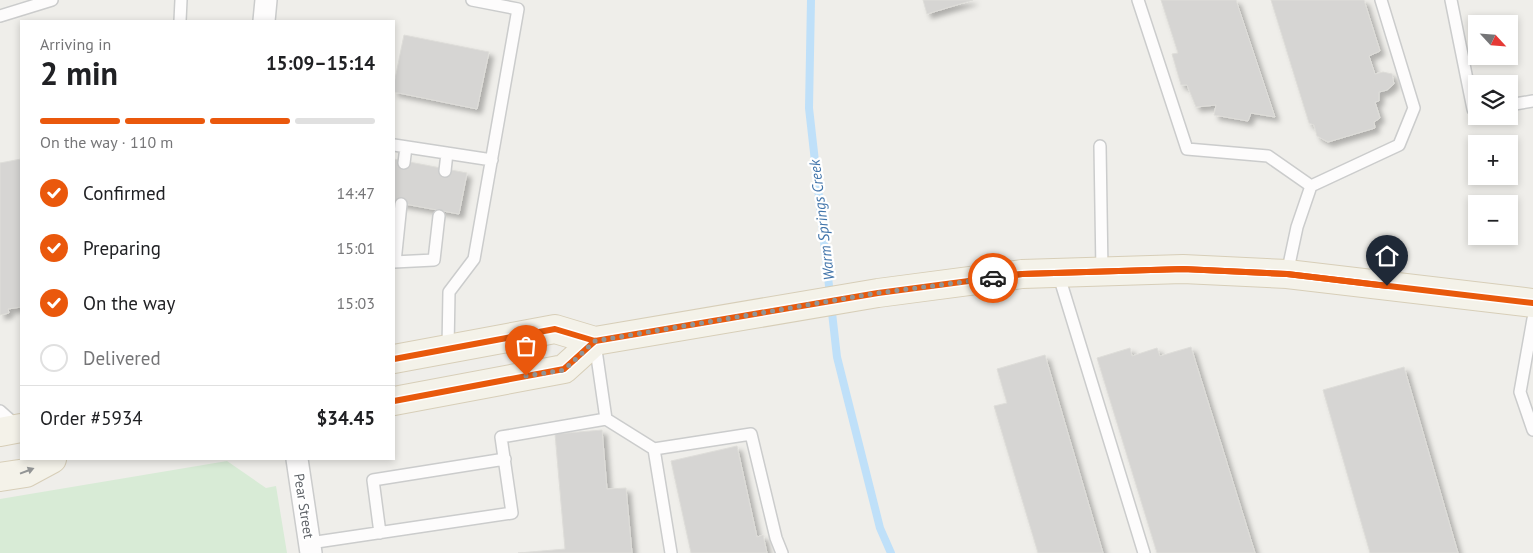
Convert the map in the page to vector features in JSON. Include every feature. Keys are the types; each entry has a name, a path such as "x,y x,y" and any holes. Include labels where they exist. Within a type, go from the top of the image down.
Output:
{"main road":[{"path":"395,359 555,329 595,341 878,293 1022,274 1183,269 1287,274 1533,303"},
{"path":"395,401 564,370 595,341"},
{"path":"0,477 26,473 50,460"}],"street":[{"path":"264,20 266,0"},
{"name":"Pear Street","path":"297,460 310,548"}],"lane":[{"path":"0,16 52,0"},
{"path":"180,20 181,0"},
{"path":"448,348 449,292 474,259 518,9 472,0"},
{"path":"1138,0 1187,149 1268,156 1311,186"},
{"path":"1287,274 1297,227 1311,186 1399,145 1414,108 1380,0"},
{"path":"1450,0 1468,85"},
{"path":"1518,103 1533,101"},
{"path":"395,145 492,160"},
{"path":"1100,146 1102,272"},
{"path":"404,163 406,147"},
{"path":"445,172 447,153"},
{"path":"395,254 401,204"},
{"path":"395,262 434,260 439,216"},
{"path":"1058,273 1144,553"},
{"path":"1533,319 1520,392 1533,430"},
{"path":"595,341 606,419"},
{"path":"310,548 380,533 512,513 501,437 606,419 654,449 751,434 776,538 782,553"},
{"path":"654,449 672,553"},
{"path":"380,533 373,480 505,459"}],"green space":[{"path":"227,461 266,488 276,486 287,553 0,553 0,499"}],"building":[{"path":"923,0 973,0 927,14"},
{"path":"1161,0 1236,0 1275,117 1251,113 1248,121 1214,115 1216,105 1196,107 1187,85 1181,85 1172,54 1178,53"},
{"path":"1271,0 1364,0 1380,51 1369,56 1375,74 1383,72 1392,74 1394,84 1387,90 1379,92 1379,101 1375,102 1380,118 1374,122 1375,128 1328,142 1317,136 1314,125 1309,123"},
{"path":"404,35 489,52 477,109 395,92 395,79"},
{"path":"20,159 20,307 8,309 9,313 0,315 0,163"},
{"path":"395,159 467,173 459,214 395,202"},
{"path":"1191,347 1255,553 1157,553 1097,358 1130,348 1132,356 1157,348 1160,356"},
{"path":"1045,355 1103,553 1038,553 994,406 1007,403 997,369"},
{"path":"1404,367 1458,553 1370,553 1323,390"},
{"path":"602,430 607,489 626,488 632,553 518,553 565,549 555,434"},
{"path":"737,446 757,537 763,535 767,553 691,553 671,461"}],"waterway":[{"name":"Warm Springs Creek","path":"811,0 809,108 837,357 880,528 891,553"}],"cycle path":[{"path":"395,359 555,329 595,341 878,293 1022,274 1183,269 1287,274 1533,303"},
{"path":"395,401 564,369 595,341"}],"way so far":[{"path":"526,376 564,370 595,341 878,293 993,278"}],"route":[{"path":"993,278 1022,274 1183,269 1287,274 1387,286"}]}
